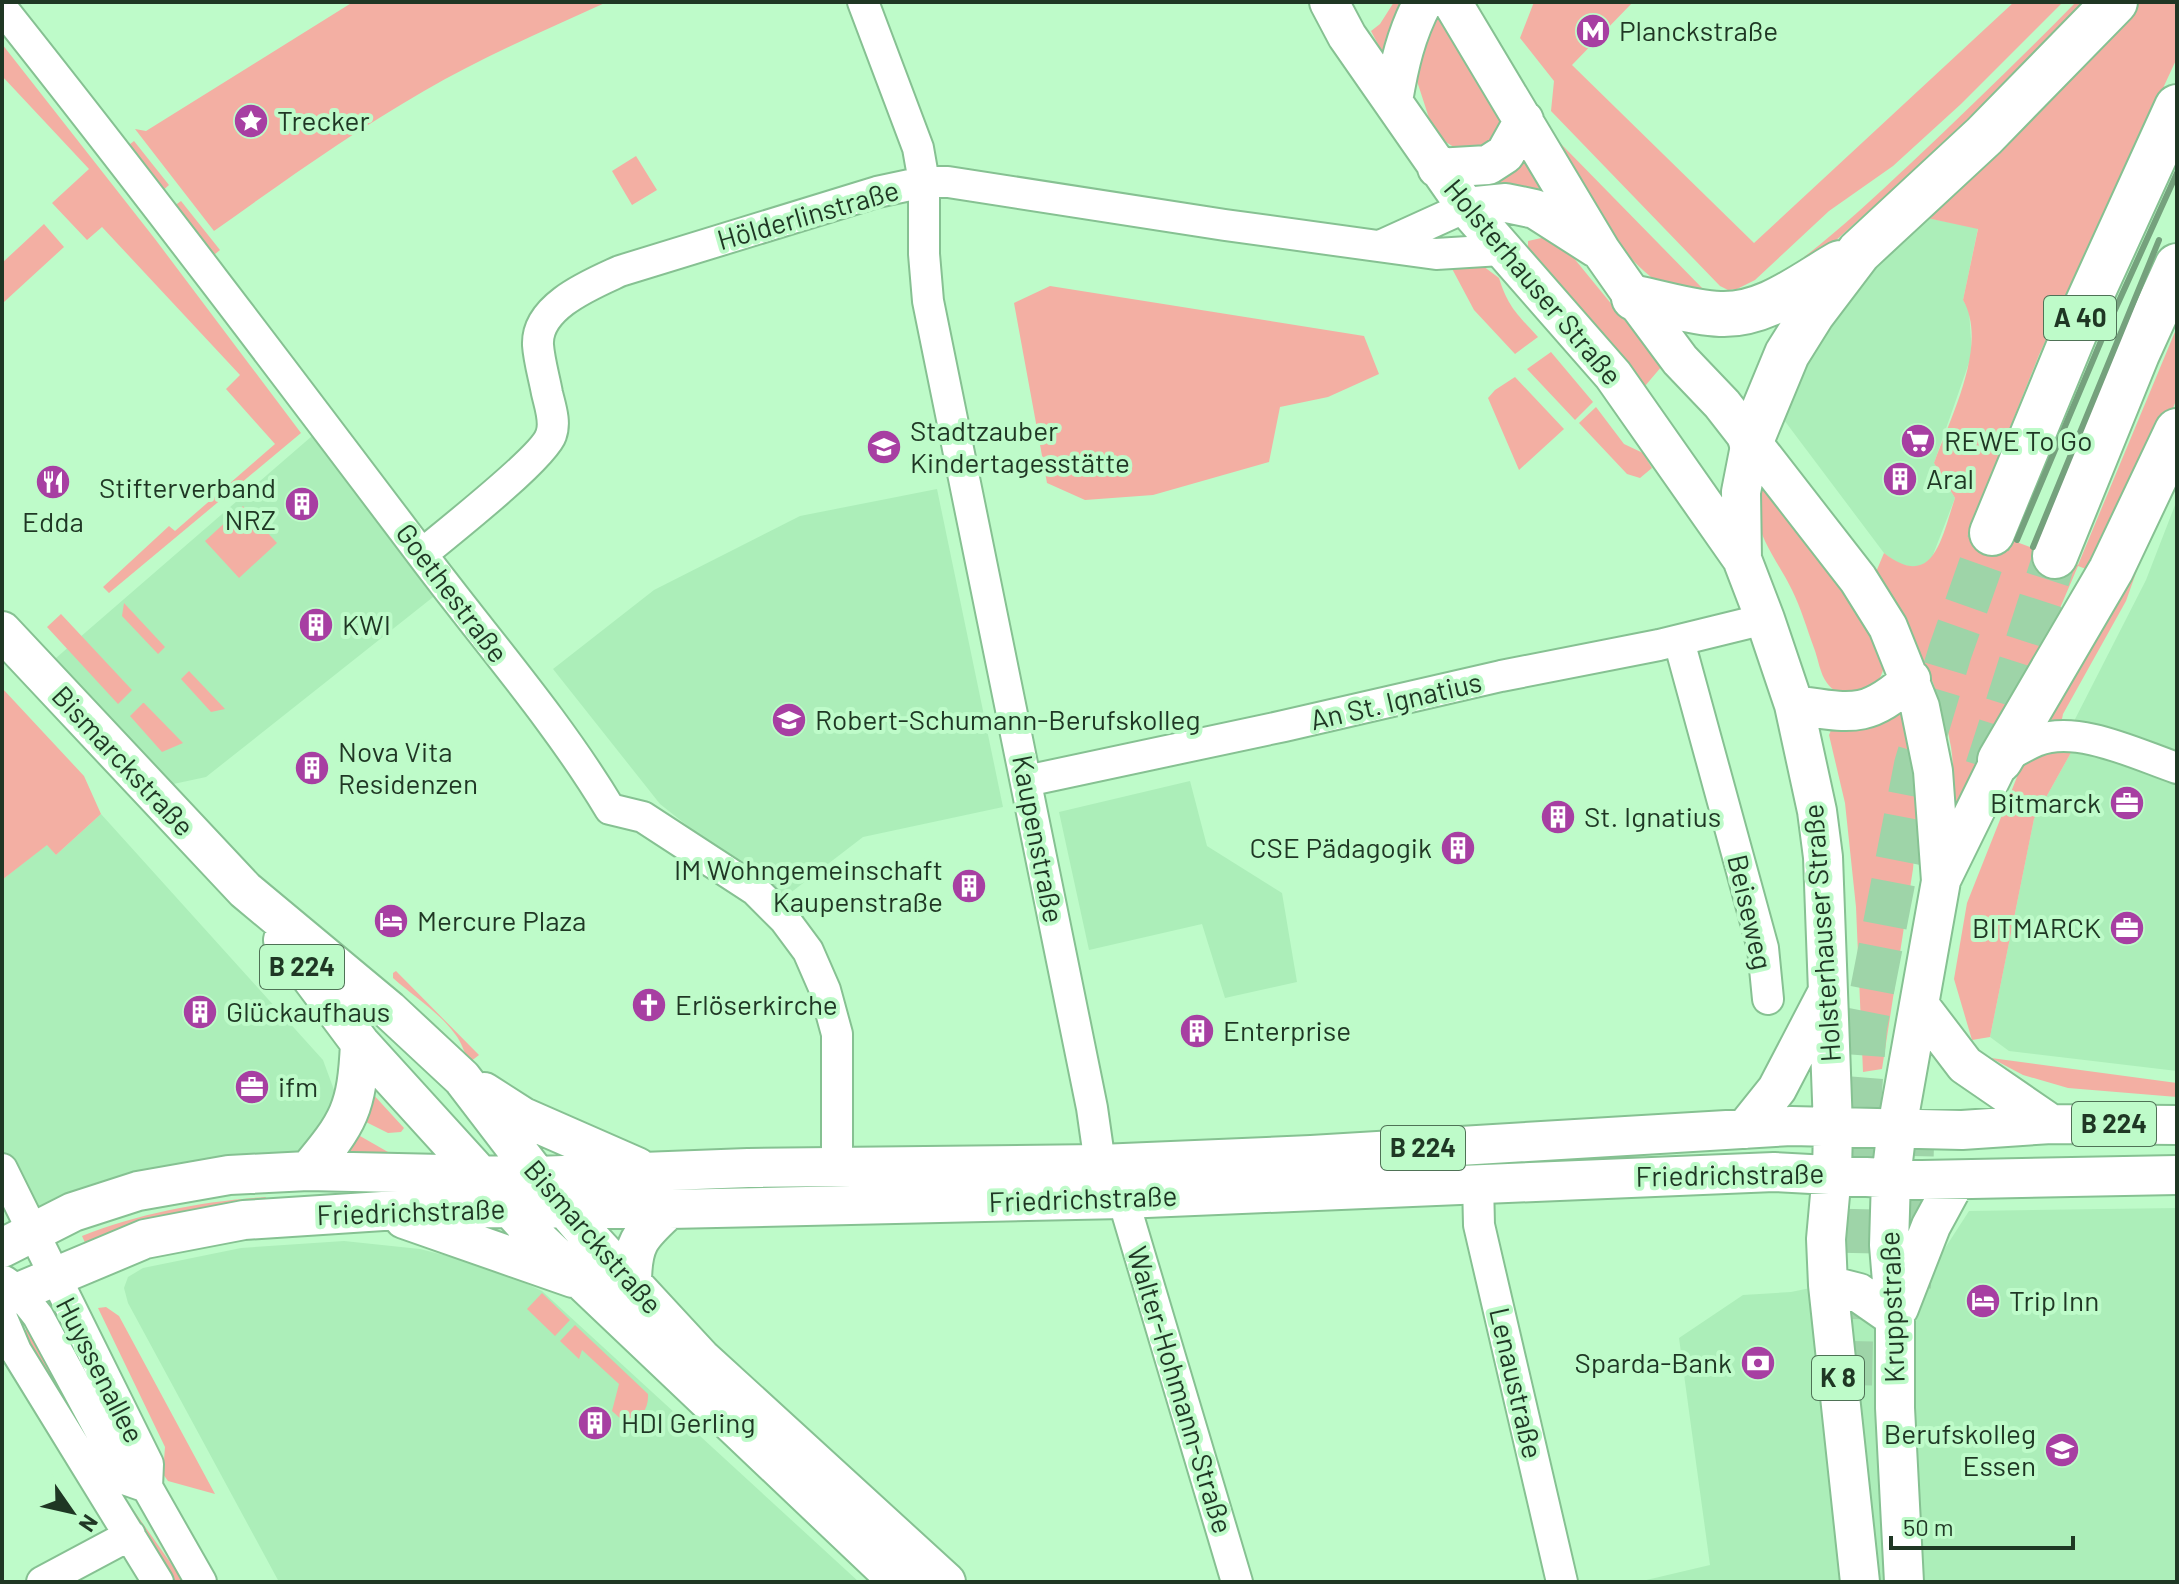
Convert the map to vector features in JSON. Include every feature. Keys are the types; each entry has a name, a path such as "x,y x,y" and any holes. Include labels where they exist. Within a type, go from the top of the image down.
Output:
{"highway":[{"path":"1751,441 1787,354 1812,314 1859,252 1984,136 2115,2"},
{"name":"A 40","path":"1992,533 2079,322 2177,107"},
{"path":"1634,298 1722,314 1759,308 1782,298 1859,252"},
{"name":"A 40","path":"2055,556 2137,354 2177,266"},
{"path":"2000,760 2111,570 2177,431"}],"main road":[{"name":"Holsterhauser Straße","path":"1329,2 1347,36 1437,168 1501,250 1613,375 1742,559 1794,705 1817,811 1823,857 1832,1173"},
{"path":"1393,101 1402,51 1423,2"},
{"name":"K 8","path":"1452,2 1474,18 1524,120 1601,251 1680,360 1722,404 1858,579 1888,627 1911,679 1933,771 1941,881 1897,1128"},
{"path":"1437,168 1488,165 1505,154 1524,120"},
{"path":"1466,207 1506,203 1535,209 1601,251"},
{"name":"Holsterhauser Straße","path":"1742,559 1741,492 1751,441"},
{"name":"Bismarckstraße","path":"2,631 245,890 360,1043 510,1209 899,1582"},
{"path":"1794,705 1848,713 1864,710 1879,705 1911,679"},
{"path":"1941,881 2000,760"},
{"name":"Bismarckstraße","path":"245,890 389,1010 462,1078 537,1176 632,1284 733,1387 946,1582"},
{"path":"1745,1129 1777,1089 1826,994"},
{"path":"1920,1006 1965,1065 2051,1124"},
{"path":"308,1171 346,1121 358,1078 360,1043"},
{"path":"462,1078 523,1117 647,1171"},
{"name":"Friedrichstraße","path":"6,1297 44,1255 73,1212 138,1191 229,1175 308,1171 537,1176 647,1171 1100,1164 1311,1155 1745,1129 1833,1127 1962,1130 2051,1124 2177,1125"},
{"name":"Kruppstraße","path":"1897,1128 1891,1178 1889,1245 1895,1318 1895,1408 1904,1582"},
{"name":"Friedrichstraße","path":"44,1255 287,1216 383,1211 669,1209 1123,1199 1774,1172 1956,1180 2177,1175"},
{"name":"Kruppstraße","path":"1832,1173 1826,1239 1828,1285 1860,1582"},
{"path":"1828,1285 1859,1293 1895,1318 1931,1226 1956,1180"},
{"path":"632,1284 633,1251 645,1231 669,1209"},
{"path":"383,1211 583,1282"}],"street":[{"name":"Kaupenstraße","path":"863,2 918,148 924,182 924,254 928,301 1092,1108 1100,1164"},
{"name":"Goethestraße","path":"2,8 160,206 583,762 610,809 643,817 755,890 785,920 808,951 825,990 837,1034 837,1167"},
{"name":"Hölderlinstraße","path":"422,554 533,458 551,436 552,416 538,340 546,320 573,294 620,271 877,192 924,182 948,182 1436,254 1501,250"},
{"path":"1380,246 1466,207"},
{"name":"An St. Ignatius","path":"1026,781 1501,676 1679,641 1765,619"},
{"name":"Beiseweg","path":"1679,641 1763,948 1768,999"},
{"path":"2000,760 2037,740 2066,737 2105,743 2177,768"},
{"name":"Huyssenallee","path":"2,1169 148,1464 147,1487 201,1582"},
{"name":"Lenaustraße","path":"1478,1182 1479,1225 1562,1582"},
{"name":"Walter-Hohmann-Straße","path":"1123,1199 1237,1582"},
{"name":"Huyssenallee","path":"6,1297 38,1316 127,1480 147,1487"},
{"name":"Huyssenallee","path":"6,1297 16,1351 158,1582"},
{"path":"42,1582 130,1535"}],"shaded area":[{"path":"353,2 607,2 491,55 424,91 344,141 214,231 135,129 146,131"},
{"path":"1394,2 1404,2 1386,49 1382,52 1371,31 1380,24"},
{"path":"1534,2 1633,2 1572,65 1754,243 2014,2 2063,2 1961,104 1893,166 1829,211 1755,280 1728,290 1720,286 1551,111 1554,81 1520,38"},
{"path":"2076,2 2088,2 2046,47 1937,150 1806,267 1775,278 1828,238 1878,194"},
{"path":"2130,2 2177,2 2177,58 2039,355 1971,525 2078,565 2177,327 2177,398 2107,577 2078,566 2025,690 1962,800 1954,803 1951,747 1939,700 1911,635 1876,572 1884,553 1901,563 1914,566 1925,563 1940,542 1955,498 1934,463 1957,404 1969,359 1972,338 1970,318 1963,300 1978,229 1927,218"},
{"path":"1440,10 1506,117 1504,138 1465,154 1441,139 1429,118 1416,78 1419,47"},
{"path":"2,44 155,239 301,433 109,593 103,587 169,526 175,531 275,444 226,389 240,375 102,227 87,240 52,203 89,169 2,76"},
{"path":"134,141 169,185 159,194 125,148"},
{"path":"1551,141 1560,143 1706,292 1682,297 1636,263 1596,213"},
{"path":"1522,143 1550,195 1483,196 1471,177"},
{"path":"636,156 657,190 632,205 612,171"},
{"path":"181,201 220,250 209,259 170,209"},
{"path":"1927,218 1978,228 1963,300 1969,310 1972,354 1934,463 1955,498 1931,560 1918,568 1898,564 1884,553 1778,412 1805,358 1864,276"},
{"path":"44,224 64,247 4,302 2,263"},
{"path":"1555,235 1662,366 1645,386 1528,249 1528,241"},
{"path":"1462,260 1483,266 1499,278 1510,304 1538,337 1515,354 1474,310 1449,263"},
{"path":"1050,286 1364,336 1379,374 1328,397 1280,407 1269,462 1153,495 1085,500 1047,483 1014,303"},
{"path":"1551,352 1593,402 1575,420 1527,369"},
{"path":"1515,377 1564,429 1519,470 1488,398"},
{"path":"1596,407 1624,444 1643,453 1652,468 1640,478 1627,474 1579,423"},
{"path":"319,430 442,590 206,777 150,789 41,671"},
{"path":"1762,480 1847,587 1884,655 1880,678 1864,692 1845,695 1835,691 1821,671 1798,604 1758,522 1756,507"},
{"name":"Robert-Schumann-Berufskolleg","path":"937,489 1003,807 863,837 785,897 762,875 699,835 660,804 553,669 654,590 800,516"},
{"path":"2177,500 2177,1071 2009,1051 1990,1037 2034,819 2073,749 2071,727 2146,580"},
{"path":"243,506 277,543 239,578 205,541"},
{"path":"2126,568 2137,570 2126,601 2063,714 2056,748 2073,749 2034,819 1990,1037 1972,1040 1954,979 1967,903 2038,724"},
{"path":"124,603 165,647 158,654 122,616"},
{"path":"61,614 132,690 118,704 47,627"},
{"path":"189,671 225,709 211,712 181,679"},
{"path":"2,688 84,776 101,814 56,855 47,845 2,880"},
{"path":"143,703 183,743 162,752 130,716"},
{"path":"1904,712 1914,757 1918,807 1913,869 1882,1069 1863,1072 1856,907 1845,803 1829,735 1832,728 1869,729"},
{"path":"1190,781 1207,846 1282,893 1297,982 1225,998 1202,924 1089,950 1059,812"},
{"path":"101,814 323,1060 344,1117 311,1164 36,1227 2,1155 2,880 47,844 56,855"},
{"path":"396,971 479,1055 470,1062 449,1026 393,978"},
{"path":"1991,1058 2177,1083 2177,1097 2068,1088 2023,1075"},
{"path":"371,1092 404,1128 401,1132 388,1133 360,1119"},
{"path":"353,1132 395,1156 341,1155"},
{"path":"266,1197 265,1200 235,1202 157,1216 87,1247 82,1236 172,1209"},
{"path":"2177,1208 2177,1582 1638,1582 1710,1565 1679,1338 1743,1295 1791,1292 1936,1262 1969,1211"},
{"path":"344,1241 420,1249 491,1267 542,1291 859,1582 279,1582 128,1303 124,1288 128,1277 143,1268 241,1248"},
{"path":"542,1293 570,1320 555,1336 527,1309"},
{"path":"106,1307 119,1316 215,1494 168,1481 163,1474 165,1447 98,1308"},
{"path":"575,1325 648,1394 641,1417 631,1428 612,1411 619,1384 582,1350 579,1359 560,1341"},
{"path":"30,1328 108,1474 184,1582 173,1582 156,1557 21,1333"}],"tunnel":[{"path":"1850,1385 1855,1155 1865,1027 1916,765 1950,652 1992,533"},
{"path":"1987,768 2055,556"},
{"path":"1909,1288 1912,1141"}],"railway":[{"path":"2017,540 2104,334 2177,173"},
{"path":"2033,547 2159,240"}],"place":[{"name":"Planckstraße","path":"1593,31"},
{"name":"Trecker","path":"251,121"},
{"name":"REWE To Go","path":"1918,441"},
{"name":"Stadtzauber Kindertagesstätte","path":"884,447"},
{"name":"Aral","path":"1900,479"},
{"name":"Edda","path":"53,482"},
{"name":"Stifterverband NRZ","path":"302,504"},
{"name":"KWI","path":"316,625"},
{"name":"Robert-Schumann-Berufskolleg","path":"789,720"},
{"name":"Nova Vita Residenzen","path":"312,768"},
{"name":"Bitmarck","path":"2127,803"},
{"name":"St. Ignatius","path":"1558,817"},
{"name":"CSE Pädagogik","path":"1458,848"},
{"name":"IM Wohngemeinschaft Kaupenstraße","path":"969,886"},
{"name":"Mercure Plaza","path":"391,921"},
{"name":"BITMARCK","path":"2127,928"},
{"name":"Erlöserkirche","path":"649,1005"},
{"name":"Glückaufhaus","path":"200,1012"},
{"name":"Enterprise","path":"1197,1031"},
{"name":"ifm","path":"252,1087"},
{"name":"Trip Inn","path":"1983,1301"},
{"name":"Sparda-Bank","path":"1758,1363"},
{"name":"HDI Gerling","path":"595,1423"},
{"name":"Berufskolleg Essen","path":"2062,1450"}]}
